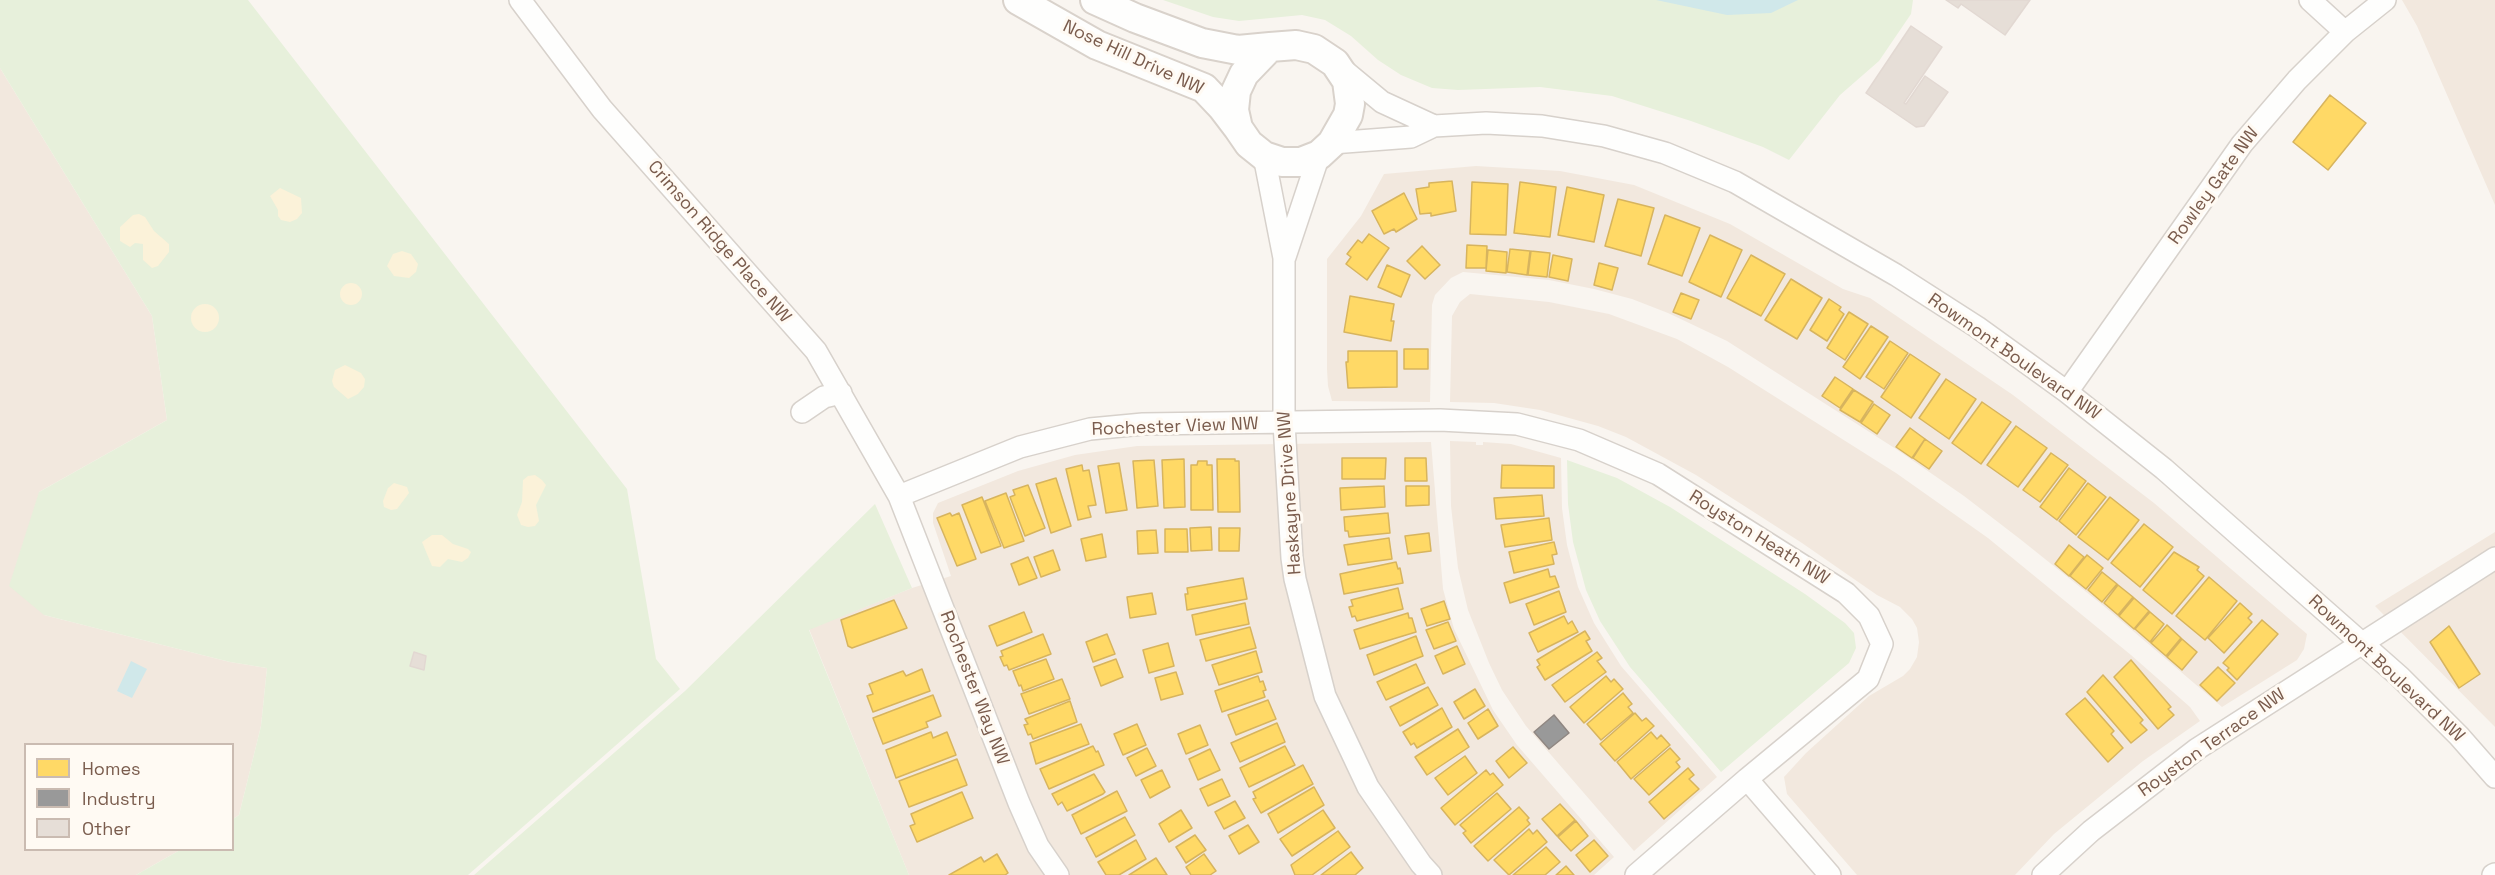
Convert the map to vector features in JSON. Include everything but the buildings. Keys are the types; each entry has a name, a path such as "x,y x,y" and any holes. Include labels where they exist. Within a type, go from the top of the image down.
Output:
{"street":[{"name":"Crimson Ridge Place NW","path":"520,0 602,109 816,351 899,496"},
{"name":"Nose Hill Drive NW","path":"1018,0 1097,45 1204,88 1222,106 1238,128"},
{"name":"Nose Hill Drive NW","path":"1095,0 1202,43 1238,50 1270,47"},
{"path":"2310,0 2345,33"},
{"name":"Rowley Gate NW","path":"2067,392 2242,144 2297,80 2345,33 2385,0"},
{"path":"1290,45 1308,47 1325,54 1335,63 1347,81 1350,104 1348,115 1326,149 1301,162 1282,162 1264,156 1249,144 1238,128 1234,110 1236,91 1244,74 1270,47 1290,45"},
{"name":"Rowmont Boulevard NW","path":"1335,63 1382,102 1434,126"},
{"name":"Rowmont Boulevard NW","path":"1326,149 1411,137 1434,126 1486,123 1542,126 1604,136 1665,153 1725,178 1814,226 1896,275 1977,327 2067,392 2164,469 2400,677 2459,736 2495,777"},
{"name":"Haskayne Drive NW","path":"1284,258 1326,149"},
{"name":"Haskayne Drive NW","path":"1264,156 1284,258 1284,423 1293,568 1325,696 1368,787 1420,864 1431,875"},
{"path":"802,412 824,397 841,393"},
{"name":"Royston Heath NW","path":"1284,423 1440,420 1517,424 1578,440 1658,474 1846,593 1869,616 1882,644 1868,680 1747,779 1638,873"},
{"name":"Rochester View NW","path":"899,496 1020,447 1090,429 1143,424 1284,423"},
{"name":"Rochester Way NW","path":"899,496 1019,803 1038,846 1058,875"},
{"name":"Royston Terrace NW","path":"2043,875 2091,831 2197,748 2495,558"},
{"path":"1747,779 1830,875"}],"shaded area":[{"path":"2402,0 2495,0 2495,205 2417,26"},
{"path":"0,68 152,316 167,420 39,492 44,615 230,662 267,668 261,726 239,815 234,818 234,743 24,743 24,851 178,851 136,875 0,875"},
{"path":"1476,166 1560,171 1634,185 1730,224 1843,289 1870,298 2013,395 2154,503 2307,634 2304,649 2297,660 2222,707 2105,607 2020,539 1964,496 1896,449 1727,341 1668,313 1632,299 1594,289 1549,280 1463,272 1451,278 1435,295 1432,305 1430,402 1332,401 1327,369 1327,259 1361,216 1384,174"},
{"path":"1470,294 1549,302 1609,314 1677,339 1728,367 1896,473 1988,538 2131,655 2190,707 2200,721 2143,761 2054,834 2015,875 1857,875 1787,794 1784,777 1806,753 1869,696 1903,676 1910,669 1917,657 1919,642 1917,628 1912,619 1900,607 1877,595 1802,543 1696,475 1626,437 1598,426 1540,410 1494,403 1450,402 1452,316 1460,302"},
{"path":"1450,441 1476,442 1476,445 1483,445 1483,442 1511,444 1561,458 1562,508 1567,545 1578,587 1594,623 1621,666 1717,777 1634,851 1526,726 1502,690 1489,663 1468,610 1458,568 1451,506"},
{"path":"1431,442 1443,589 1454,629 1493,710 1517,745 1614,857 1594,875 909,875 809,629 912,588 951,576 933,523 933,513 938,503 1018,471 1075,455 1137,446"},
{"path":"2495,532 2495,727 2375,606"}],"green space":[{"path":"0,0 248,0 627,489 656,659 680,689 468,875 136,875 178,851 234,851 234,818 239,815 261,726 267,668 230,662 44,615 9,586 39,492 167,420 152,316 0,68"},
{"path":"1163,0 1913,0 1911,14 1879,61 1840,95 1789,160 1763,147 1612,96 1540,87 1458,90 1432,88 1401,75 1378,60 1351,36 1325,20 1302,15 1239,21 1213,17"},
{"path":"1567,460 1617,478 1670,507 1805,594 1845,623 1854,633 1856,648 1849,663 1721,772 1630,667 1600,621 1586,590 1573,542 1568,504"},
{"path":"875,504 912,588 809,630 909,875 474,875 685,691"}],"sand":[{"path":"280,188 301,198 302,213 290,222 281,220 270,196"},
{"path":"139,214 145,217 154,231 169,244 169,252 158,266 152,268 143,260 143,244 135,243 130,247 120,241 120,227 133,215"},
{"path":"402,251 411,254 418,264 416,272 409,278 394,276 387,266 393,254"},
{"path":"351,283 359,286 362,294 359,302 351,305 343,302 340,294 343,286"},
{"path":"205,304 215,308 219,318 215,328 205,332 195,328 191,318 195,308"},
{"path":"345,365 361,373 365,379 364,387 358,394 348,399 334,387 332,381 335,370"},
{"path":"535,475 546,485 536,505 539,521 535,526 528,527 521,525 517,515 522,502 523,480"},
{"path":"394,483 407,487 409,493 397,509 391,510 384,507 383,501 388,488"},
{"path":"432,535 442,535 453,544 468,549 471,552 468,558 462,562 448,559 440,567 432,566 422,542"}],"water":[{"path":"1656,0 1798,0 1771,13 1727,15"},
{"path":"131,661 147,669 132,698 117,691"}]}
